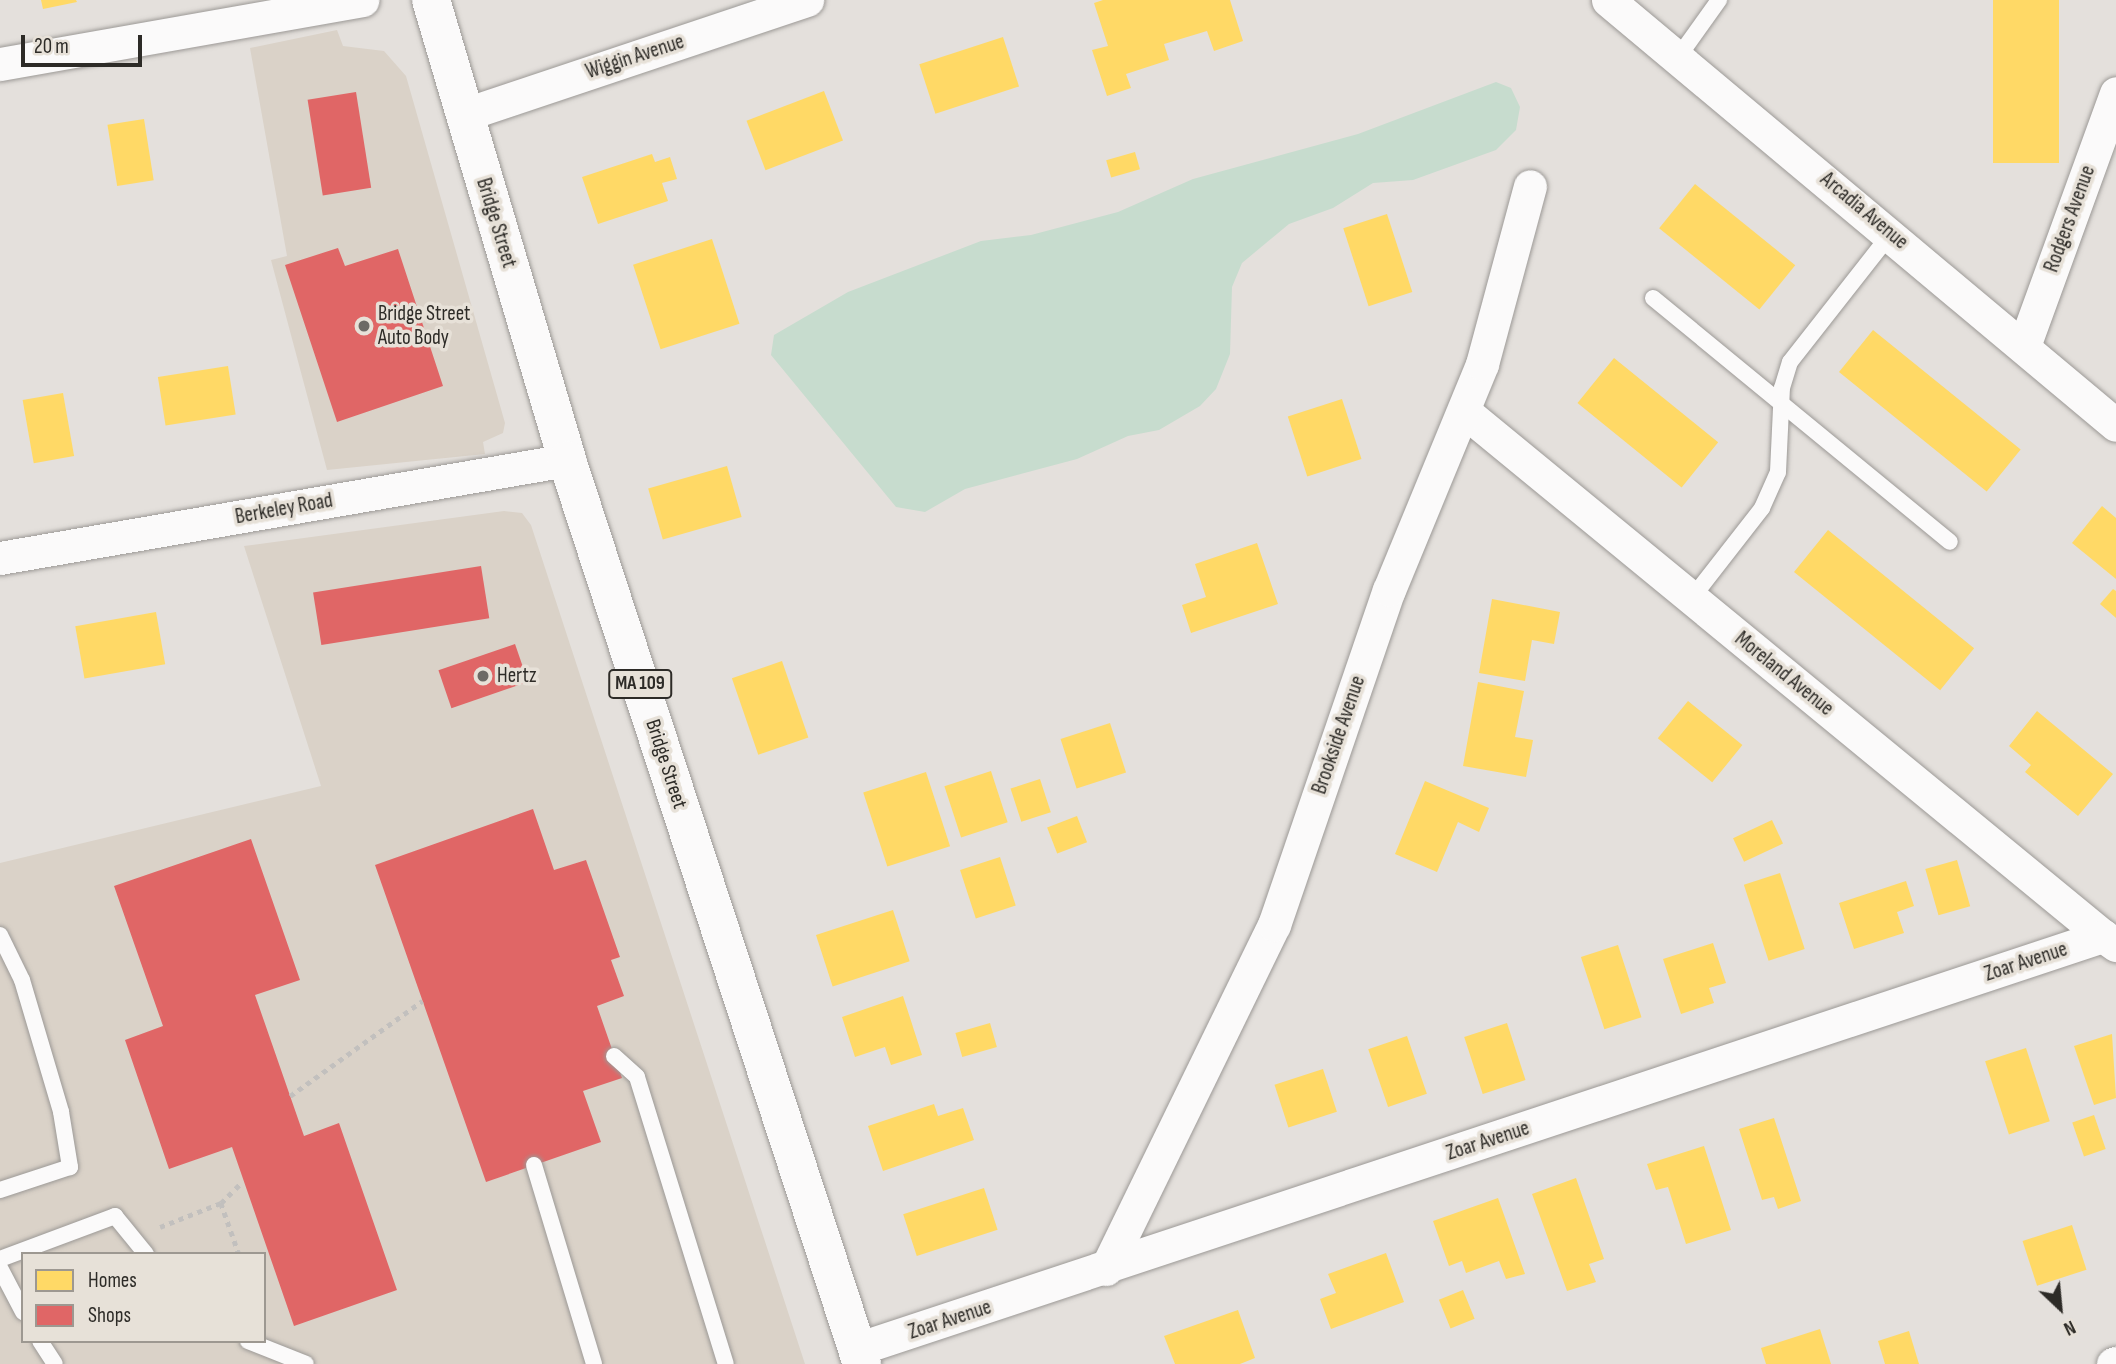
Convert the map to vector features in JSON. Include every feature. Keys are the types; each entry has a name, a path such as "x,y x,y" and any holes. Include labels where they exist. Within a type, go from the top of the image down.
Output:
{"main road":[{"name":"Bridge Street","path":"431,0 567,460 860,1357"}],"street":[{"path":"0,64 241,11 362,0"},
{"name":"Wiggin Avenue","path":"463,115 807,0"},
{"name":"Arcadia Avenue","path":"1608,0 1891,233 2116,425"},
{"name":"Rodgers Avenue","path":"2024,346 2116,93"},
{"name":"Brookside Avenue","path":"1106,1269 1274,925 1389,590 1465,412 1530,186"},
{"name":"Moreland Avenue","path":"1465,412 2109,940"},
{"name":"Berkeley Road","path":"0,558 567,460"},
{"name":"Zoar Avenue","path":"860,1357 1106,1269 2109,940"}],"lane":[{"path":"1679,56 1719,0"},
{"path":"1692,598 1762,508 1778,472 1784,408 1782,388 1790,362 1891,233"},
{"path":"1653,298 1950,542"},
{"path":"0,935 22,980 61,1112 70,1167 0,1190"},
{"path":"614,1056 637,1077 726,1364"},
{"path":"534,1164 594,1364"},
{"path":"0,1259 115,1216 144,1252"},
{"path":"0,1268 21,1308"},
{"path":"41,1343 55,1364"},
{"path":"253,1343 306,1364"}],"path":[{"path":"290,1096 422,1001"},
{"path":"133,1237 221,1203 241,1183"},
{"path":"221,1203 238,1252"}],"shaded area":[{"path":"337,30 343,46 384,51 406,76 505,423 503,433 483,442 485,454 327,470 271,260 287,256 250,48"},
{"path":"504,511 522,513 531,525 805,1364 0,1364 0,863 321,786 244,546"}],"green space":[{"path":"1496,82 1511,88 1520,107 1516,130 1496,150 1413,180 1373,183 1333,208 1289,224 1242,263 1232,287 1230,354 1216,389 1200,406 1159,430 1128,436 1077,459 965,489 925,512 896,507 771,355 774,335 848,292 981,241 1031,235 1118,212 1193,179 1358,134"}],"building: Homes":[{"path":"41,0 76,0 77,2 43,9"},
{"path":"1103,0 1230,0 1243,41 1214,51 1207,31 1164,44 1169,60 1126,74 1131,88 1107,96 1092,50 1108,46 1094,3"},
{"path":"1993,0 2059,0 2059,163 1993,163"},
{"path":"1003,37 1019,86 935,114 919,64"},
{"path":"824,91 843,140 766,170 747,121"},
{"path":"144,119 154,180 117,186 107,125"},
{"path":"1135,152 1140,169 1111,178 1106,160"},
{"path":"652,154 655,162 670,157 677,179 662,183 668,201 598,224 582,177"},
{"path":"1695,184 1795,265 1759,309 1659,228"},
{"path":"1387,214 1412,292 1369,306 1343,228"},
{"path":"712,239 740,324 661,349 633,265"},
{"path":"1873,330 2021,450 1987,492 1839,372"},
{"path":"1614,358 1718,442 1682,487 1577,403"},
{"path":"228,366 236,414 166,426 158,377"},
{"path":"63,393 74,456 34,463 23,400"},
{"path":"1342,399 1361,459 1307,477 1288,417"},
{"path":"727,466 742,517 663,540 648,489"},
{"path":"2102,506 2116,518 2116,579 2072,543"},
{"path":"1828,530 1974,648 1940,690 1794,572"},
{"path":"1257,543 1278,604 1191,633 1182,605 1206,597 1195,564"},
{"path":"2113,589 2116,591 2116,618 2100,604"},
{"path":"1492,599 1560,612 1554,644 1532,640 1525,681 1479,673"},
{"path":"156,612 165,664 84,678 75,626"},
{"path":"782,661 808,738 758,755 732,678"},
{"path":"1478,682 1524,691 1515,737 1533,740 1526,777 1463,766"},
{"path":"1688,701 1742,745 1712,782 1658,738"},
{"path":"2037,711 2113,774 2078,816 2025,772 2031,765 2009,746"},
{"path":"1110,723 1126,772 1077,789 1061,739"},
{"path":"991,771 1008,822 961,837 944,786"},
{"path":"926,772 950,846 887,867 863,792"},
{"path":"1040,779 1051,812 1021,822 1011,789"},
{"path":"1425,781 1489,808 1479,832 1458,822 1437,872 1395,854"},
{"path":"1077,816 1087,842 1057,854 1047,827"},
{"path":"1772,820 1783,844 1744,862 1733,838"},
{"path":"1000,857 1016,906 976,918 960,870"},
{"path":"1957,860 1970,906 1939,915 1925,869"},
{"path":"1780,873 1805,949 1769,961 1744,885"},
{"path":"1906,881 1914,906 1897,912 1904,933 1854,949 1839,903"},
{"path":"893,910 910,961 833,986 816,935"},
{"path":"1713,943 1726,983 1709,988 1714,1003 1681,1014 1663,959"},
{"path":"1618,945 1641,1017 1604,1029 1581,957"},
{"path":"903,996 922,1055 891,1065 885,1047 855,1057 842,1017"},
{"path":"990,1023 997,1047 962,1057 955,1033"},
{"path":"1507,1023 1526,1080 1483,1094 1464,1037"},
{"path":"2112,1034 2116,1098 2094,1105 2074,1046"},
{"path":"1407,1036 1427,1094 1388,1107 1368,1049"},
{"path":"2026,1048 2050,1121 2009,1135 1985,1061"},
{"path":"1323,1069 1337,1112 1288,1128 1274,1085"},
{"path":"934,1104 938,1116 963,1108 974,1140 883,1171 868,1126"},
{"path":"2094,1115 2106,1149 2084,1157 2072,1122"},
{"path":"1774,1118 1801,1201 1778,1209 1774,1197 1762,1200 1739,1129"},
{"path":"1704,1146 1731,1230 1686,1244 1668,1187 1656,1190 1647,1164"},
{"path":"1576,1178 1604,1259 1589,1264 1596,1282 1567,1291 1532,1194"},
{"path":"984,1188 998,1230 917,1256 903,1214"},
{"path":"1498,1198 1525,1274 1506,1279 1499,1261 1466,1273 1462,1261 1449,1266 1433,1221"},
{"path":"2072,1225 2087,1270 2037,1286 2023,1241"},
{"path":"1386,1253 1404,1302 1331,1329 1320,1299 1336,1293 1328,1274"},
{"path":"1463,1290 1475,1319 1451,1328 1439,1300"},
{"path":"1238,1310 1255,1358 1240,1364 1175,1364 1164,1336"},
{"path":"1820,1329 1831,1364 1766,1364 1761,1348"},
{"path":"1909,1331 1919,1364 1885,1364 1878,1341"}],"building: Shops":[{"path":"356,92 371,188 323,195 308,100"},
{"name":"Bridge Street Auto Body","path":"338,248 345,266 398,249 443,386 337,422 285,265"},
{"path":"481,566 489,618 321,645 313,593"},
{"name":"Hertz","path":"515,644 528,682 451,708 438,670"},
{"path":"533,809 554,870 586,860 620,957 611,960 624,996 597,1006 622,1078 583,1091 601,1142 486,1182 375,865"},
{"path":"251,839 300,980 255,995 304,1136 339,1123 397,1290 294,1326 232,1147 169,1169 125,1040 163,1026 114,886"}],"place":[{"name":"Bridge Street Auto Body","path":"364,326"},
{"name":"Hertz","path":"483,676"}]}
